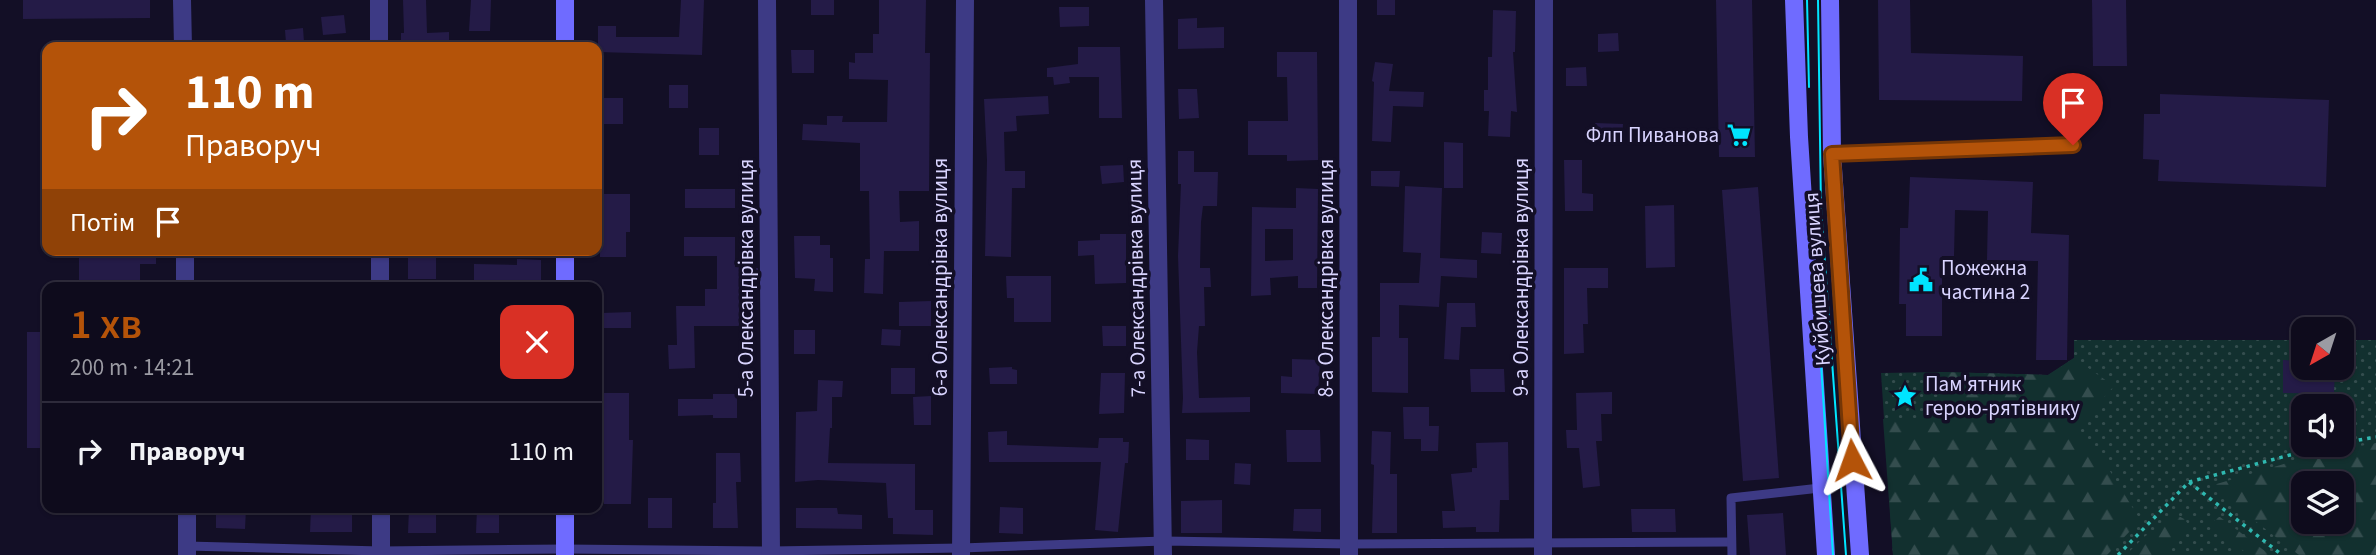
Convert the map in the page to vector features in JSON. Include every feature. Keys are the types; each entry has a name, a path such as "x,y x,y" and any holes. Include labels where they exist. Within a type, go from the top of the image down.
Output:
{"main road":[{"path":"565,0 565,42"},
{"name":"Куйбишева вулиця","path":"1794,0 1799,137 1826,555"},
{"name":"Куйбишева вулиця","path":"1830,0 1832,154 1860,555"},
{"path":"565,256 565,282"},
{"path":"565,513 565,552"}],"street":[{"path":"182,0 183,42"},
{"path":"379,0 379,42"},
{"name":"5-а Олександрівка вулиця","path":"767,0 771,553"},
{"name":"6-а Олександрівка вулиця","path":"961,552 965,0"},
{"name":"7-а Олександрівка вулиця","path":"1154,0 1163,548"},
{"name":"8-а Олександрівка вулиця","path":"1348,0 1349,549"},
{"name":"9-а Олександрівка вулиця","path":"1543,549 1544,0"},
{"path":"185,256 185,282"},
{"path":"380,256 380,282"},
{"path":"187,513 187,550"},
{"path":"381,513 381,553"}],"lane":[{"path":"1832,154 2073,145"},
{"path":"1732,555 1731,498 1820,488"},
{"path":"187,550 771,553 1163,548 1543,549 1731,542"}],"path":[{"path":"2354,441 2376,437"},
{"path":"2118,555 2189,482 2291,455"},
{"path":"2189,482 2282,555"}],"green space":[{"path":"2074,340 2291,340 2291,380 2354,380 2354,340 2376,340 2376,555 1893,555 1881,373 2048,375 2074,358"},
{"path":"2074,358 2114,386 2077,428 2105,463 2139,518 2131,530 2107,555 1893,555 1883,419 1942,418 1939,372 2048,375"},
{"path":"2376,443 2376,555 2299,555 2210,486 2307,457 2354,457 2354,447"},
{"path":"2175,516 2185,520 2190,529 2164,555 2126,555 2144,537"},
{"path":"2219,517 2270,555 2249,555 2212,527 2211,523"}],"building":[{"path":"23,0 150,0 150,18 23,19"},
{"path":"403,0 426,0 427,33 449,32 449,42 401,42 401,33 404,33"},
{"path":"471,0 491,0 490,31 469,31"},
{"path":"681,0 704,0 702,55 602,52 602,42 598,42 598,26 616,26 616,37 679,37"},
{"path":"811,0 834,0 834,15 811,15"},
{"path":"879,0 926,0 925,53 930,53 929,191 899,191 900,222 919,221 919,251 884,251 883,294 864,293 865,259 870,259 869,191 860,191 860,143 802,140 803,124 827,125 827,116 843,116 842,122 887,122 888,80 849,79 849,62 855,63 855,53 873,53 873,34 879,34"},
{"path":"1377,0 1395,0 1395,15 1377,15"},
{"path":"1716,0 1752,0 1755,157 1719,157"},
{"path":"1878,0 1910,0 1911,53 2023,56 2022,101 1879,100"},
{"path":"2092,0 2126,0 2127,66 2093,66"},
{"path":"1059,7 1089,7 1089,26 1060,27"},
{"path":"1493,10 1516,11 1513,52 1517,112 1511,111 1510,137 1488,136 1489,111 1484,111 1484,90 1488,90 1488,57 1492,57"},
{"path":"344,15 346,33 323,35 321,17"},
{"path":"1197,18 1197,28 1224,27 1224,48 1178,49 1178,19"},
{"path":"303,28 304,42 286,42 285,30"},
{"path":"1618,33 1619,51 1598,52 1598,34"},
{"path":"1078,47 1120,47 1122,118 1099,118 1099,77 1069,77 1070,83 1054,85 1053,77 1047,77 1047,68 1078,64"},
{"path":"791,50 814,50 814,73 792,73"},
{"path":"1277,52 1317,52 1318,160 1287,161 1287,155 1248,155 1248,121 1288,121 1287,77 1277,77"},
{"path":"1375,62 1393,64 1389,91 1424,92 1423,107 1393,106 1391,142 1372,141 1372,81"},
{"path":"1586,67 1587,86 1566,86 1566,68"},
{"path":"669,85 688,85 688,108 669,108"},
{"path":"1178,89 1197,89 1199,118 1179,119"},
{"path":"2160,94 2329,100 2326,187 2158,181 2159,160 2143,159 2144,114 2160,114"},
{"path":"1048,96 1049,114 1016,116 1017,131 1004,132 1005,171 1025,171 1025,188 1012,188 1011,257 985,256 987,160 984,99"},
{"path":"602,98 623,98 623,124 602,124"},
{"path":"1595,123 1623,124 1622,143 1594,142"},
{"path":"699,128 719,128 719,155 699,155"},
{"path":"1444,142 1463,143 1463,188 1444,188"},
{"path":"1178,151 1194,151 1194,172 1218,172 1217,206 1203,206 1201,222 1200,268 1210,268 1211,287 1204,287 1205,326 1199,326 1199,398 1250,397 1250,412 1182,413 1178,256 1181,184 1178,184"},
{"path":"1564,160 1582,160 1582,193 1593,194 1593,211 1565,211"},
{"path":"1123,165 1124,182 1102,184 1100,166"},
{"path":"1371,171 1400,171 1399,187 1371,186"},
{"path":"1910,177 2033,182 2031,233 2069,235 2067,360 2036,360 2038,261 1987,260 1988,211 1955,210 1954,256 1942,256 1942,336 1906,336 1906,304 1899,304 1900,228 1908,228"},
{"path":"1405,186 1442,188 1440,258 1477,260 1477,278 1441,276 1439,307 1399,305 1399,338 1408,338 1408,393 1372,392 1372,337 1380,337 1380,283 1419,283 1421,253 1403,252"},
{"path":"1758,187 1779,478 1743,481 1722,190"},
{"path":"1296,188 1318,189 1317,288 1298,288 1298,276 1270,278 1271,295 1251,296 1252,207 1296,208","holes":["1265,229 1293,229 1293,260 1265,261"]},
{"path":"685,189 735,189 735,208 685,208"},
{"path":"602,194 630,194 630,232 626,232 626,257 600,257"},
{"path":"1674,205 1675,267 1646,268 1645,206"},
{"path":"1482,232 1502,233 1501,254 1481,253"},
{"path":"1100,234 1126,234 1126,283 1095,284 1094,255 1078,256 1078,241 1100,240"},
{"path":"794,236 820,236 820,245 830,245 830,258 833,258 833,292 814,291 815,279 795,278"},
{"path":"684,237 735,237 735,267 758,268 758,281 739,282 739,326 694,326 695,368 669,369 668,345 677,345 676,306 705,306 705,289 717,289 717,256 684,256"},
{"path":"79,256 156,256 156,264 140,264 140,282 79,282"},
{"path":"408,256 436,256 436,279 408,279"},
{"path":"517,259 541,260 541,282 474,282 474,264 517,265"},
{"path":"1564,268 1608,268 1608,288 1587,288 1588,324 1583,324 1584,353 1564,354"},
{"path":"1006,276 1051,276 1051,322 1014,322 1014,298 1007,298"},
{"path":"931,301 931,326 899,326 899,302"},
{"path":"1447,303 1475,303 1476,327 1461,327 1459,360 1444,359"},
{"path":"631,312 631,328 602,328 602,313"},
{"path":"1102,326 1126,326 1126,346 1103,346"},
{"path":"882,329 901,330 900,346 881,345"},
{"path":"794,330 815,330 815,354 794,354"},
{"path":"27,332 42,332 42,448 27,448"},
{"path":"1292,359 1320,360 1318,394 1281,393 1281,376 1292,377"},
{"path":"2283,360 2291,360 2291,380 2335,380 2334,394 2283,393"},
{"path":"1012,367 1017,370 1017,384 990,384 989,368"},
{"path":"891,368 915,368 915,394 891,394"},
{"path":"1470,369 1504,369 1505,392 1471,392"},
{"path":"1101,373 1125,373 1124,413 1099,414"},
{"path":"818,380 843,381 842,397 832,397 828,463 915,464 915,510 933,510 933,535 893,534 893,518 888,518 886,483 818,480 795,482 796,412 817,411"},
{"path":"1612,392 1612,414 1601,414 1602,441 1596,441 1600,486 1583,488 1579,448 1567,448 1566,430 1577,430 1576,393"},
{"path":"602,393 629,393 629,440 633,440 631,504 604,504"},
{"path":"713,394 737,394 737,418 713,418 713,415 678,416 678,399 713,399"},
{"path":"931,396 931,425 914,425 913,397"},
{"path":"1403,407 1429,407 1429,426 1439,426 1438,451 1421,451 1421,439 1404,439"},
{"path":"1286,430 1320,430 1321,462 1287,462"},
{"path":"1007,431 1007,445 1098,448 1099,438 1123,438 1123,442 1129,442 1118,532 1095,530 1101,462 989,462 988,432"},
{"path":"1372,431 1391,432 1390,474 1397,474 1397,533 1372,533"},
{"path":"1186,439 1209,440 1209,460 1186,460"},
{"path":"1508,442 1509,500 1500,500 1499,532 1476,532 1476,527 1443,528 1442,511 1455,511 1451,474 1472,472 1472,468 1477,468 1476,443"},
{"path":"716,453 740,453 741,482 736,482 738,528 713,528"},
{"path":"1235,463 1251,464 1250,485 1234,484"},
{"path":"648,498 672,498 672,528 648,528"},
{"path":"1222,500 1222,533 1181,533 1181,501"},
{"path":"1000,507 1023,508 1023,534 999,533"},
{"path":"796,508 837,508 838,514 862,515 862,529 796,528"},
{"path":"1294,509 1321,509 1321,532 1293,531"},
{"path":"1631,509 1675,509 1676,532 1632,532"},
{"path":"216,513 246,513 245,529 216,528"},
{"path":"311,513 352,513 352,532 310,532"},
{"path":"409,513 436,513 436,533 408,533"},
{"path":"477,513 499,513 499,533 476,533"},
{"path":"1783,513 1786,555 1750,555 1747,515"}],"tram line":[{"path":"1807,0 1809,87"},
{"path":"1818,0 1821,208 1846,555"},
{"path":"1816,283 1833,555"}],"place":[{"name":"Флп Пиванова","path":"1739,135"},
{"name":"Пожежна частина 2","path":"1921,280"},
{"name":"Пам'ятник герою-рятівнику","path":"1905,396"}],"route":[{"path":"1852,460 1832,154 2073,145"}]}
